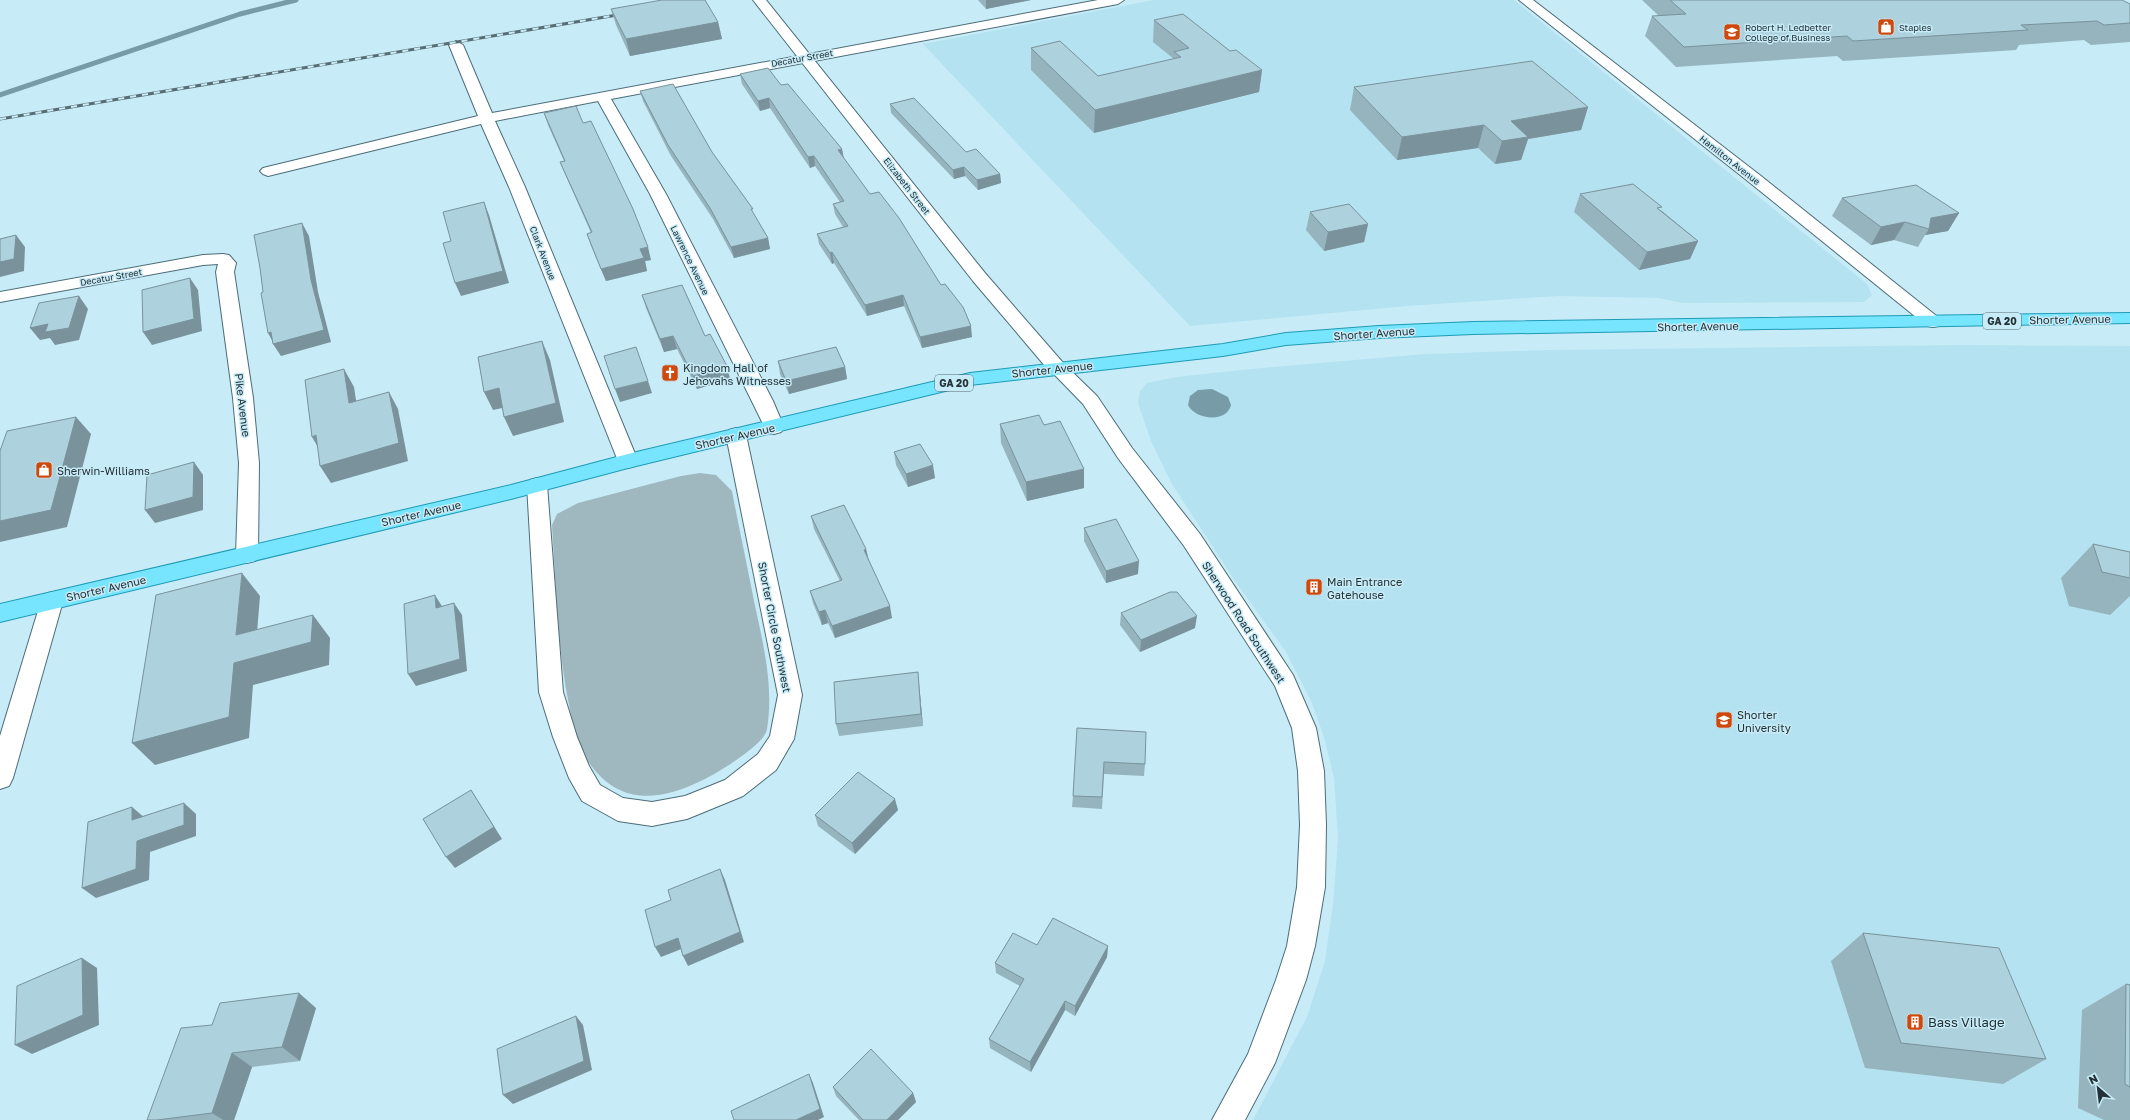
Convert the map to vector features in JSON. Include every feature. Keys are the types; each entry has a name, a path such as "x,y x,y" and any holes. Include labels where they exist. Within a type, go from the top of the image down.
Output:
{"main road":[{"name":"Shorter Avenue","path":"0,613 537,486 628,461 851,409 906,393 970,379 1223,350 1286,339 1379,332 1474,328 2130,318"}],"street":[{"name":"Elizabeth Street","path":"759,0 979,277 1058,369"},
{"name":"Decatur Street","path":"268,171 487,118 805,57 1118,0"},
{"name":"Hamilton Avenue","path":"1525,0 1755,178 1933,322"},
{"name":"Clark Avenue","path":"456,45 476,86 501,155 517,187 628,461"},
{"name":"Lawrence Avenue","path":"602,96 610,105 623,133 658,194 703,286 763,401 774,427"},
{"name":"Decatur Street","path":"0,297 203,260 223,259"},
{"name":"Pike Avenue","path":"223,259 227,263 225,272 243,398 249,464 247,555"},
{"name":"Sherwood Road Southwest","path":"1058,369 1090,400 1125,453 1192,540 1285,682 1304,728 1311,771 1313,825 1311,887 1301,946 1291,980 1260,1063 1228,1120"},
{"name":"Shorter Circle Southwest","path":"537,486 551,692 565,737 578,770 591,793 618,809 652,814 687,807 734,788 766,762 782,739 790,695 736,435"},
{"path":"0,778 52,600"}],"shaded area":[{"path":"1154,0 1514,0 1867,284 1872,295 1864,302 1683,303 1658,298 1558,296 1407,306 1190,326 923,44"},
{"name":"Shorter University","path":"1963,345 2130,346 2130,1120 1253,1120 1307,1017 1325,961 1333,904 1338,839 1334,778 1324,737 1312,703 1286,652 1235,581 1172,484 1151,441 1138,403 1140,391 1147,383 1176,377 1251,369 1425,354 1549,350"},
{"path":"1212,389 1228,397 1231,405 1228,411 1224,415 1217,417 1197,414 1188,405 1190,396 1198,390"},
{"path":"700,473 716,475 732,491 761,633 766,665 769,697 767,729 758,743 740,758 703,780 683,789 664,794 647,796 631,794 616,788 602,778 589,763 575,736 562,664 552,525 557,514 578,503 681,476"}],"building":[{"path":"662,0 705,0 718,22 626,39 611,9"},
{"path":"1670,0 2122,0 2130,4 2130,23 2104,25 2097,21 2021,25 2028,30 1853,41 1847,36 1684,47 1652,16 1686,14"},
{"path":"1183,14 1230,51 1236,50 1262,70 1095,110 1031,48 1060,41 1098,76 1181,57 1174,52 1189,48 1154,20"},
{"path":"1532,61 1588,107 1511,121 1528,137 1502,141 1484,125 1402,137 1354,87"},
{"path":"768,68 781,85 788,84 842,149 838,150 870,194 879,192 899,218 941,285 945,284 963,307 971,326 920,337 903,295 865,305 832,252 830,253 817,234 848,226 833,204 844,201 814,156 808,157 769,98 758,101 740,74"},
{"path":"673,84 712,152 753,209 751,209 768,238 731,247 710,208 668,145 640,91"},
{"path":"914,98 966,152 976,149 1000,174 977,180 964,167 953,170 890,104"},
{"path":"576,106 583,123 591,121 633,209 648,247 640,249 644,258 601,269 587,234 592,232 560,162 565,161 544,113"},
{"path":"1633,184 1662,207 1657,208 1698,241 1647,252 1580,194"},
{"path":"1916,185 1959,213 1931,218 1929,229 1905,222 1881,227 1842,198"},
{"path":"484,202 503,271 455,283 443,243 451,241 443,212"},
{"path":"1349,204 1368,224 1328,232 1310,212"},
{"path":"302,223 311,280 324,330 273,344 271,332 268,333 261,293 263,292 254,235"},
{"path":"16,235 14,259 0,262 0,239"},
{"path":"190,278 194,319 143,332 142,290"},
{"path":"682,285 705,336 710,334 727,366 693,376 673,336 660,339 642,295"},
{"path":"79,296 69,328 45,332 48,324 30,328 39,303"},
{"path":"542,341 556,403 504,417 499,388 484,392 478,357"},
{"path":"636,347 648,381 615,389 604,356"},
{"path":"836,347 845,367 786,381 778,361"},
{"path":"344,369 349,403 389,392 399,443 320,466 316,435 312,437 305,380"},
{"path":"1039,415 1044,425 1060,421 1084,469 1026,482 1000,424"},
{"path":"76,417 51,510 0,521 0,451 7,431"},
{"path":"920,444 933,465 906,474 894,452"},
{"path":"194,462 193,497 145,510 147,475"},
{"path":"844,505 866,549 864,550 890,606 832,626 825,610 819,612 810,591 842,580 811,516"},
{"path":"1116,519 1139,561 1106,571 1084,528"},
{"path":"2093,544 2130,552 2130,578 2102,572"},
{"path":"242,573 236,635 313,615 311,642 234,663 229,717 132,743 156,595"},
{"path":"1170,592 1177,592 1197,616 1141,640 1121,613"},
{"path":"435,595 436,608 454,603 460,659 408,674 404,604"},
{"path":"918,672 921,714 836,724 834,682"},
{"path":"1077,728 1146,732 1145,764 1104,762 1102,797 1073,796"},
{"path":"858,772 895,799 852,843 815,815"},
{"path":"471,790 494,827 446,857 423,819"},
{"path":"184,803 184,825 137,841 136,869 82,888 88,822 132,807 132,820"},
{"path":"720,869 740,932 683,956 678,938 655,947 645,910 671,900 668,890"},
{"path":"1053,918 1108,946 1075,1006 1065,1001 1030,1062 989,1039 1024,979 995,963 1013,933 1037,945"},
{"path":"1863,933 1999,948 2046,1059 1901,1043"},
{"path":"82,958 83,1015 15,1045 17,986"},
{"path":"2126,984 2130,985 2130,1087 2125,1084"},
{"path":"299,993 282,1047 232,1053 212,1113 147,1120 181,1028 212,1025 220,1003"},
{"path":"576,1016 584,1061 503,1095 497,1049"},
{"path":"871,1049 913,1093 887,1120 863,1120 833,1087"},
{"path":"809,1074 820,1109 796,1120 734,1120 731,1111"}],"waterway":[{"path":"0,95 240,14 296,0"}],"railway":[{"path":"0,119 623,14"}],"place":[{"name":"Staples","path":"1886,27"},
{"name":"Robert H. Ledbetter College of Business","path":"1732,32"},
{"name":"Kingdom Hall of Jehovahs Witnesses","path":"670,373"},
{"name":"Sherwin-Williams","path":"44,470"},
{"name":"Main Entrance Gatehouse","path":"1314,587"},
{"name":"Shorter University","path":"1724,720"},
{"name":"Bass Village","path":"1915,1022"}]}
